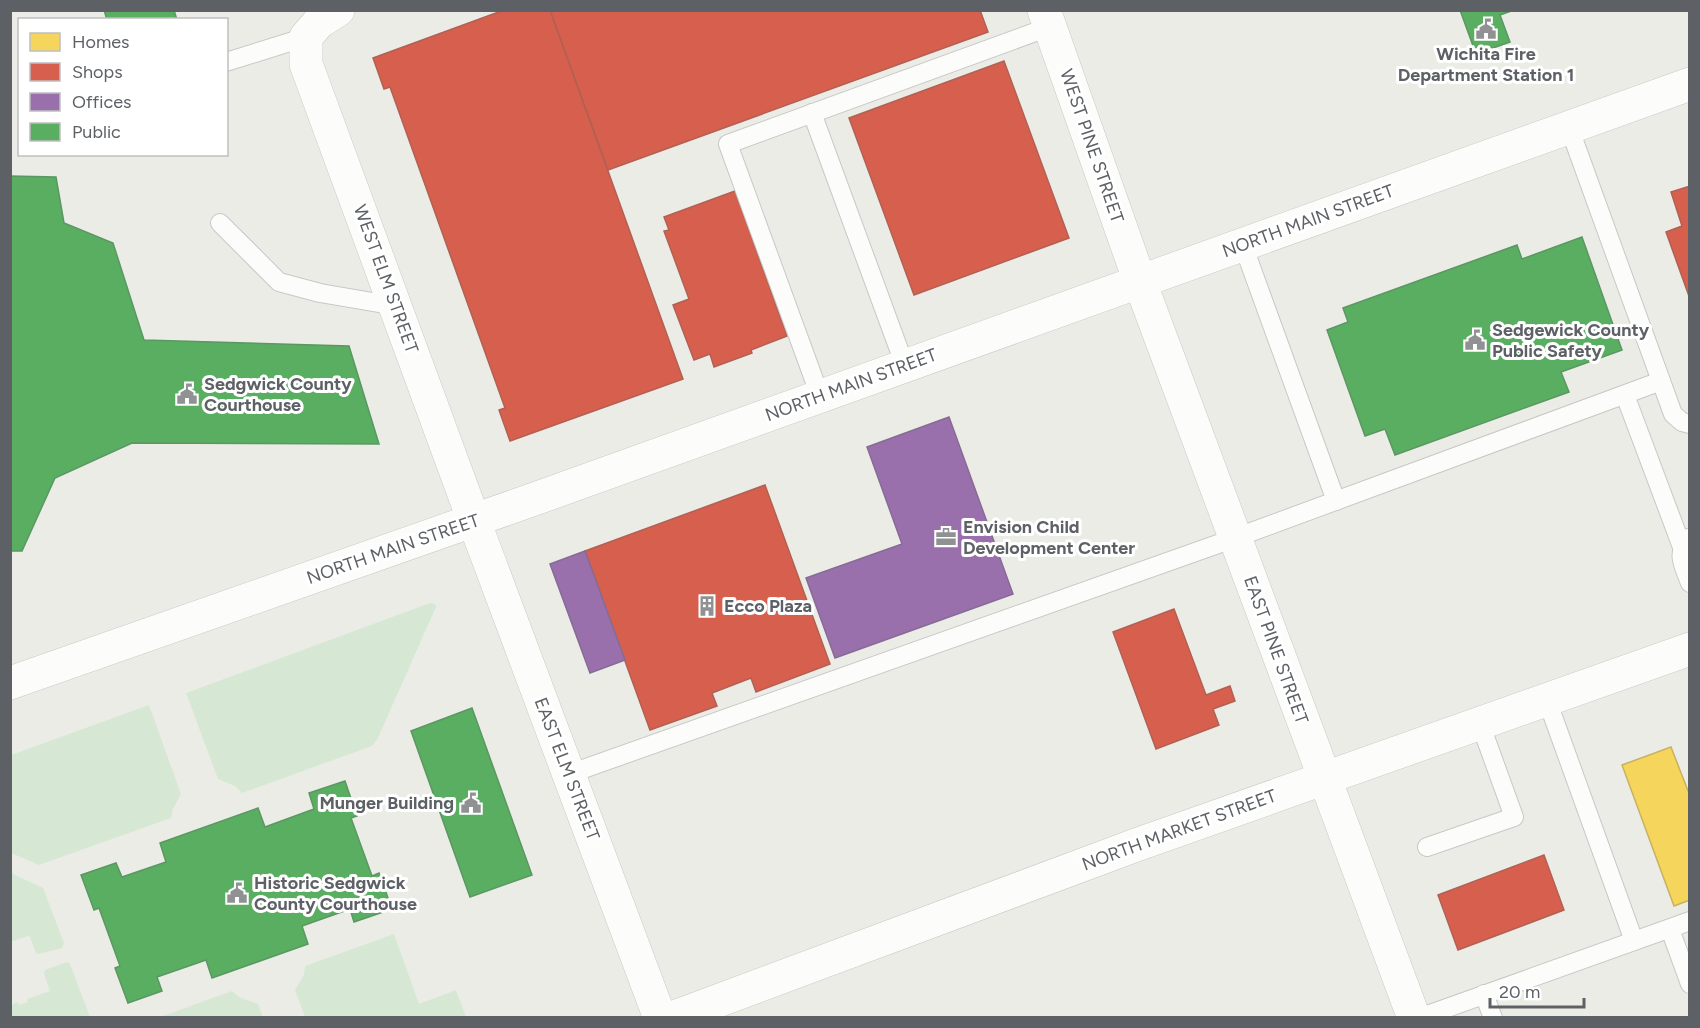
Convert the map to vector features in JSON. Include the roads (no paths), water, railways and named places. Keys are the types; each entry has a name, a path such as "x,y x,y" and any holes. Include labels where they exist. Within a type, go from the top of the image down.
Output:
{"street":[{"path":"306,37 318,22 338,10"},
{"name":"WEST PINE STREET","path":"1047,19 1140,282"},
{"name":"WEST ELM STREET","path":"306,37 306,64 474,521"},
{"name":"NORTH MAIN STREET","path":"10,683 474,521 1689,84"},
{"name":"EAST PINE STREET","path":"1140,282 1414,1017"},
{"name":"EAST ELM STREET","path":"474,521 660,1017"},
{"name":"NORTH MARKET STREET","path":"672,1017 1136,844 1689,649"}],"lane":[{"path":"820,396 728,144 1047,19"},
{"path":"228,61 306,37"},
{"path":"812,113 905,366"},
{"path":"1569,127 1673,414 1682,422 1689,424"},
{"path":"220,223 279,282 320,293 396,306"},
{"path":"1243,245 1336,501"},
{"path":"569,774 1235,538 1661,381"},
{"path":"1625,395 1686,542 1681,559 1689,583"},
{"path":"1547,700 1634,941"},
{"path":"1427,847 1514,817 1480,723"},
{"path":"1419,1017 1689,921"},
{"path":"1670,929 1689,984"},
{"path":"1484,994 1493,1017"}],"place":[{"name":"Wichita Fire Department Station 1","path":"1486,29"},
{"name":"Sedgewick County Public Safety","path":"1475,340"},
{"name":"Sedgwick County Courthouse","path":"187,394"},
{"name":"Envision Child Development Center","path":"946,537"},
{"name":"Ecco Plaza","path":"707,606"},
{"name":"Munger Building","path":"471,803"},
{"name":"Historic Sedgwick County Courthouse","path":"237,893"}]}
